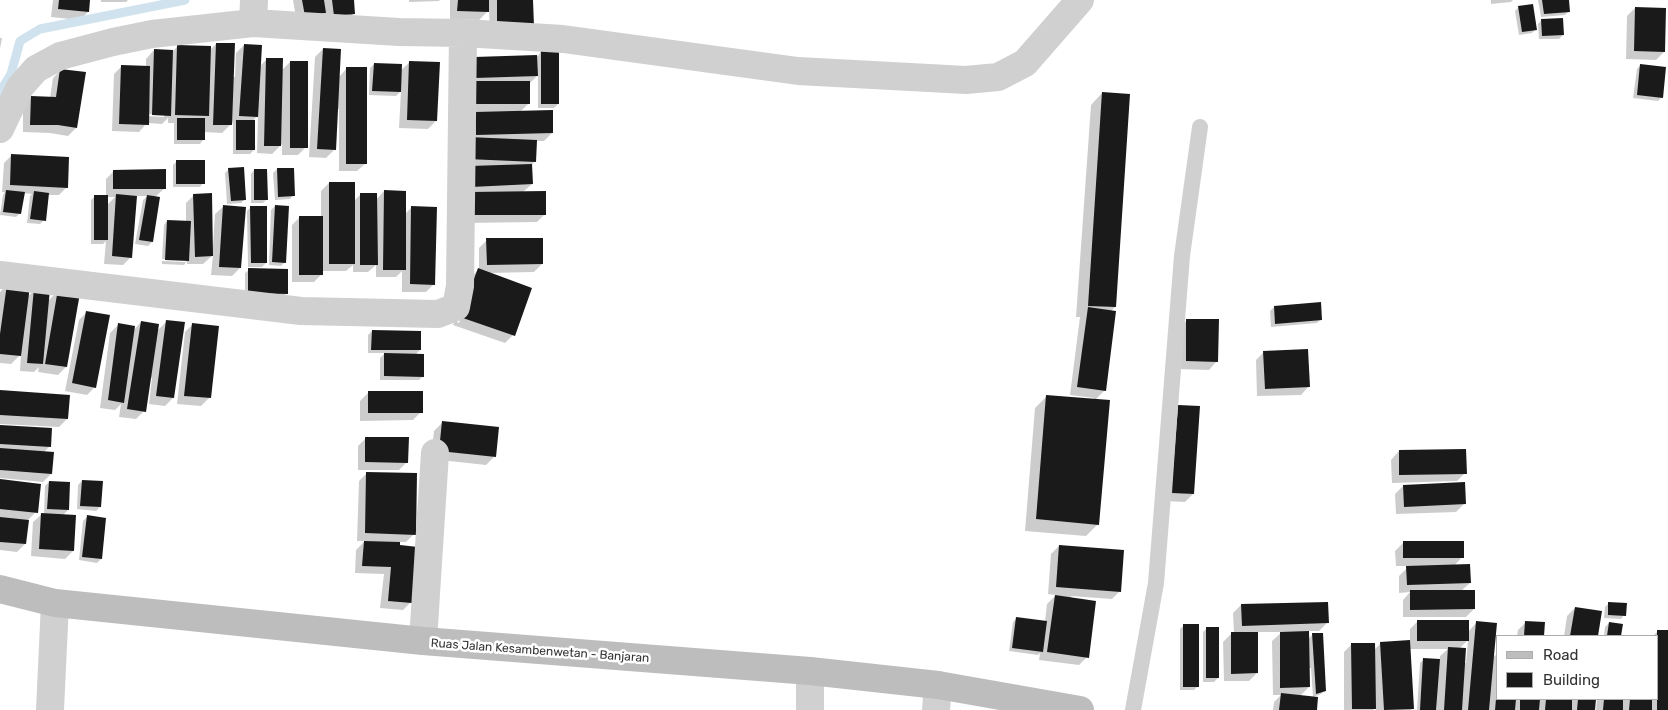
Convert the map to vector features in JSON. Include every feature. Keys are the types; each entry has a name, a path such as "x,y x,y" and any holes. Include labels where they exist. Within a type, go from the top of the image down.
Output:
{"main road":[{"name":"Ruas Jalan Kesambenwetan - Banjaran","path":"0,590 55,603 422,642 810,671 937,697 1080,710"}],"street":[{"path":"0,129 20,88 36,69 60,56 113,42 254,12 399,32 463,33 563,39 798,70 966,80 998,76 1025,63 1080,0"},
{"path":"0,275 301,311 438,314 456,307 460,286 463,33"},
{"path":"422,642 436,453"},
{"path":"50,710 55,603"},
{"path":"810,671 810,710"}],"lane":[{"path":"1133,710 1156,583 1182,256 1200,127"}],"building":[{"path":"59,0 90,0 89,12 58,9"},
{"path":"302,0 324,0 326,13 305,16"},
{"path":"332,0 354,0 355,14 334,16"},
{"path":"458,0 489,0 489,12 457,11"},
{"path":"497,0 533,0 534,26 497,27"},
{"path":"1542,0 1569,0 1570,12 1544,14"},
{"path":"1533,4 1537,30 1522,32 1518,6"},
{"path":"1635,7 1666,8 1665,52 1634,51"},
{"path":"1563,18 1564,35 1542,36 1541,19"},
{"path":"216,43 235,43 232,125 213,125"},
{"path":"244,44 262,45 258,117 239,116"},
{"path":"177,45 211,46 209,116 175,115"},
{"path":"323,48 341,49 336,150 317,149"},
{"path":"154,49 173,50 171,116 152,115"},
{"path":"541,50 559,50 559,104 541,104"},
{"path":"537,55 538,76 475,78 474,57"},
{"path":"266,58 283,58 281,146 264,146"},
{"path":"290,61 308,61 308,148 290,148"},
{"path":"409,61 440,62 437,121 407,120"},
{"path":"374,63 402,64 401,92 372,91"},
{"path":"1640,64 1666,67 1663,98 1637,95"},
{"path":"121,65 150,66 149,125 119,124"},
{"path":"346,67 367,67 367,164 346,164"},
{"path":"60,69 86,72 77,128 58,125 30,125 31,96 56,97"},
{"path":"469,81 530,81 530,104 469,104"},
{"path":"1102,92 1130,94 1116,307 1088,306"},
{"path":"553,110 553,133 476,135 475,112"},
{"path":"177,118 205,118 205,140 177,140"},
{"path":"236,120 255,120 255,150 236,150"},
{"path":"468,137 537,140 536,162 467,159"},
{"path":"11,154 69,157 68,188 10,185"},
{"path":"176,160 205,160 205,184 176,184"},
{"path":"532,164 533,184 471,187 470,166"},
{"path":"244,167 246,200 231,201 228,168"},
{"path":"277,168 294,168 295,196 278,197"},
{"path":"166,169 166,189 113,189 113,170"},
{"path":"254,169 267,169 268,200 254,200"},
{"path":"329,182 355,182 355,264 329,264"},
{"path":"6,190 25,192 21,214 3,212"},
{"path":"384,190 406,191 406,270 383,270"},
{"path":"34,191 49,193 46,221 30,219"},
{"path":"546,191 546,215 471,215 470,192"},
{"path":"212,193 213,256 195,257 193,194"},
{"path":"360,193 377,193 378,265 360,265"},
{"path":"116,194 137,196 132,258 112,256"},
{"path":"94,195 108,195 108,240 94,240"},
{"path":"147,195 160,197 153,242 139,240"},
{"path":"223,205 246,207 241,268 219,267"},
{"path":"275,205 289,206 286,263 272,262"},
{"path":"250,206 267,206 267,263 251,263"},
{"path":"411,206 437,207 435,285 410,284"},
{"path":"299,216 323,216 323,275 299,275"},
{"path":"167,220 191,221 189,261 165,260"},
{"path":"486,238 543,238 543,264 487,265"},
{"path":"248,268 288,269 288,294 248,293"},
{"path":"478,268 532,288 515,336 460,317"},
{"path":"7,284 30,286 21,356 0,354 0,334"},
{"path":"34,288 50,289 43,364 27,363"},
{"path":"58,289 80,293 67,367 45,364"},
{"path":"1321,302 1322,320 1275,324 1274,306"},
{"path":"1088,307 1116,311 1106,391 1077,387"},
{"path":"86,311 110,315 96,388 72,383"},
{"path":"1186,319 1219,319 1218,362 1186,361"},
{"path":"166,320 185,322 174,398 156,396"},
{"path":"141,321 159,324 146,412 127,409"},
{"path":"118,323 135,326 124,403 108,400"},
{"path":"192,323 219,326 211,398 184,396"},
{"path":"372,330 421,331 421,350 371,350"},
{"path":"1308,349 1310,387 1265,389 1263,351"},
{"path":"384,353 424,354 424,377 384,376"},
{"path":"0,390 70,395 68,419 0,415"},
{"path":"368,391 423,391 423,413 368,413"},
{"path":"1046,395 1110,400 1099,525 1036,519"},
{"path":"1178,405 1200,406 1194,494 1172,493"},
{"path":"442,421 499,427 496,457 439,451"},
{"path":"0,425 52,428 51,447 0,444"},
{"path":"365,437 409,437 408,463 365,462"},
{"path":"0,448 54,452 52,474 0,470"},
{"path":"1466,449 1467,474 1399,475 1399,450"},
{"path":"366,472 417,473 416,535 365,533"},
{"path":"0,479 41,484 38,513 0,509"},
{"path":"82,480 103,481 101,507 80,506"},
{"path":"49,481 70,482 69,510 47,509"},
{"path":"1465,482 1466,504 1404,507 1403,485"},
{"path":"41,513 76,515 74,551 39,549"},
{"path":"87,515 106,518 102,559 82,557"},
{"path":"0,517 29,520 26,544 0,542"},
{"path":"364,541 400,542 400,545 418,547 412,603 388,601 391,567 362,566"},
{"path":"1403,541 1464,541 1464,558 1403,558"},
{"path":"1059,545 1124,550 1121,592 1056,587"},
{"path":"1470,564 1471,583 1407,585 1406,566"},
{"path":"1410,590 1475,590 1475,609 1410,610"},
{"path":"1055,595 1096,601 1089,658 1047,652"},
{"path":"1328,602 1329,623 1242,626 1241,604"},
{"path":"1608,602 1627,603 1626,616 1608,615"},
{"path":"1575,607 1602,611 1598,635 1570,635"},
{"path":"1016,617 1047,621 1043,652 1012,648"},
{"path":"1417,620 1469,620 1469,641 1417,641"},
{"path":"1476,621 1497,623 1489,710 1468,710"},
{"path":"1525,621 1545,622 1544,635 1524,635"},
{"path":"1609,622 1623,624 1621,635 1607,635"},
{"path":"1183,624 1199,624 1199,687 1183,687"},
{"path":"1206,627 1219,627 1219,678 1206,678"},
{"path":"1657,630 1668,630 1668,710 1657,710"},
{"path":"1309,631 1310,687 1280,688 1280,632"},
{"path":"1231,632 1258,632 1258,673 1231,674"},
{"path":"1312,633 1323,633 1326,691 1316,694"},
{"path":"1410,640 1414,709 1384,710 1380,642"},
{"path":"1351,643 1375,643 1376,709 1352,709"},
{"path":"1448,647 1466,648 1462,710 1444,710"},
{"path":"1423,658 1440,659 1436,710 1420,710"},
{"path":"1281,693 1318,697 1317,710 1279,710"},
{"path":"1496,699 1516,700 1515,710 1495,710"},
{"path":"1520,700 1540,700 1539,710 1520,710"},
{"path":"1546,700 1572,700 1572,710 1545,710"},
{"path":"1578,700 1596,700 1595,710 1577,710"},
{"path":"1604,700 1623,700 1623,710 1603,710"},
{"path":"1630,700 1652,700 1652,710 1629,710"}],"waterway":[{"path":"0,92 11,74 20,41 40,29 185,0"}]}
